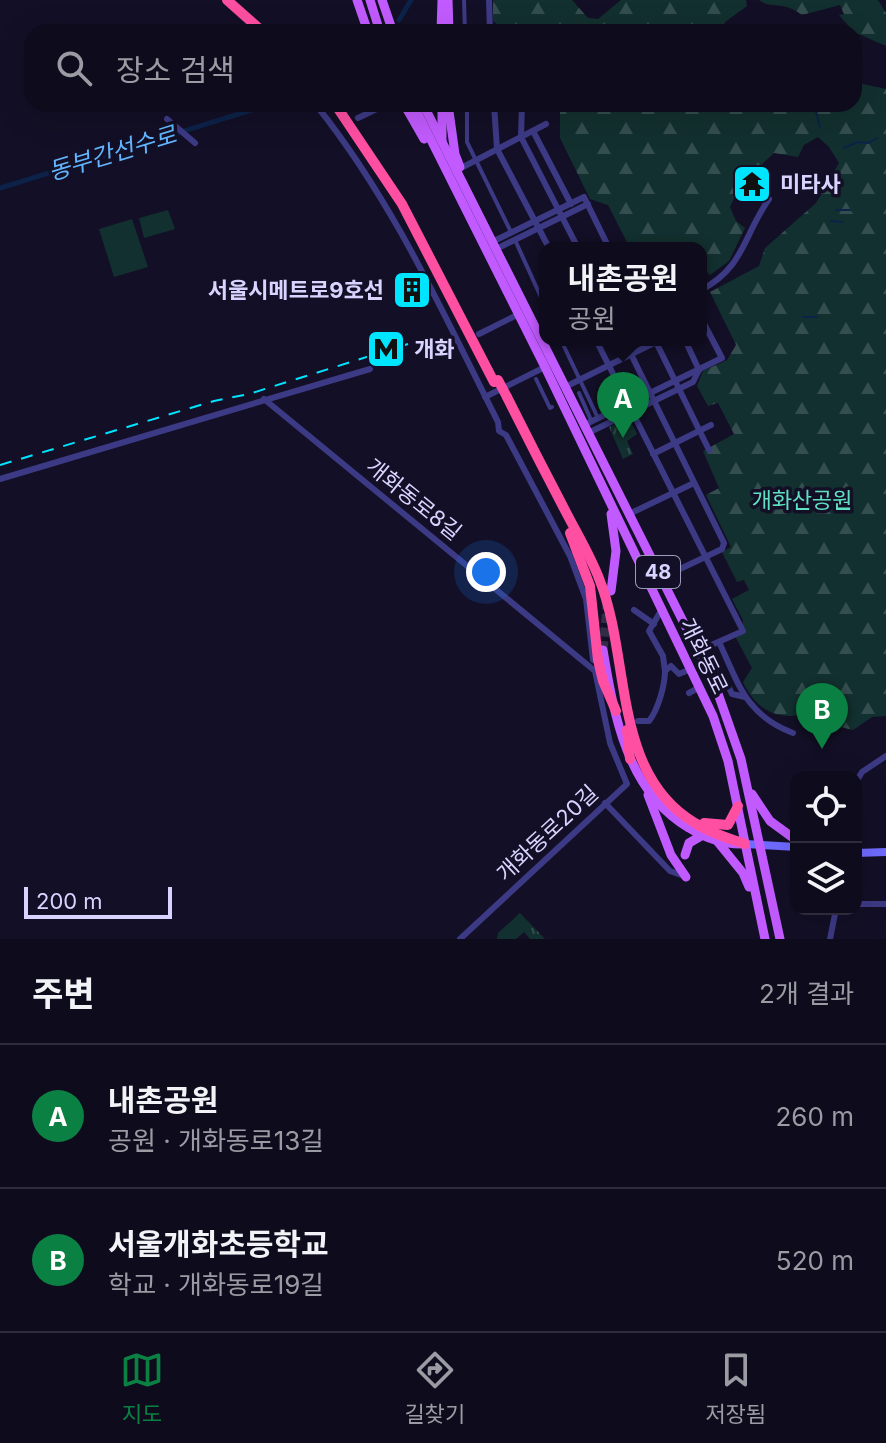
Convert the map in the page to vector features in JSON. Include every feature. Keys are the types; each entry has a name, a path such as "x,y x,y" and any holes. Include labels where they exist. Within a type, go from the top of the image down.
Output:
{"highway":[{"path":"230,0 257,24"},
{"path":"343,112 407,201 464,319 600,581 643,766 660,791 687,818 745,844"},
{"path":"505,398 595,582 604,608 630,759"},
{"path":"563,516 590,586 598,660 616,711"},
{"path":"687,818 723,827 732,821 738,806"}],"main road":[{"path":"357,0 365,24"},
{"path":"370,0 378,24"},
{"path":"382,0 391,24"},
{"path":"441,24 442,0"},
{"path":"448,0 449,24"},
{"path":"409,112 446,172"},
{"name":"개화동로","path":"417,112 500,276 523,313 539,332"},
{"name":"개화동로","path":"427,112 514,283 545,367 713,716 728,761 765,939"},
{"name":"48","path":"444,112 442,144 446,172"},
{"name":"48","path":"447,112 464,186"},
{"path":"500,276 505,276 511,286 514,283"},
{"name":"개화동로","path":"547,346 565,387 590,424 629,514 725,711 747,785 780,939"},
{"path":"611,507 616,551 611,591"},
{"path":"603,650 630,759 646,788 671,855 686,877"},
{"path":"747,785 770,821 790,836"},
{"path":"646,788 668,814 701,836 717,841 790,847"},
{"path":"685,855 689,843 701,836"},
{"path":"717,841 743,873 757,905"},
{"path":"862,853 886,852"}],"street":[{"path":"464,0 465,24"},
{"path":"489,0 490,24"},
{"path":"322,112 392,214 498,422 499,431 506,435 570,556 586,599 595,671"},
{"path":"358,118 370,112"},
{"path":"467,112 467,142 539,293"},
{"path":"495,112 497,149 546,242"},
{"path":"522,112 521,137 575,242"},
{"path":"169,120 193,141"},
{"path":"461,168 546,124"},
{"path":"335,129 344,125"},
{"path":"533,131 571,204"},
{"path":"707,287 720,280 737,262 756,218 769,199"},
{"path":"560,214 571,204 586,201"},
{"path":"494,245 586,201"},
{"path":"586,201 606,242"},
{"path":"479,334 523,313"},
{"path":"590,424 677,385 722,358 707,329"},
{"path":"564,346 579,380 590,424"},
{"path":"599,346 743,631 698,651"},
{"path":"627,346 724,543 722,549 661,578"},
{"path":"565,387 647,346"},
{"path":"659,346 709,450"},
{"path":"688,346 699,370"},
{"path":"485,397 545,367"},
{"path":"0,479 370,369"},
{"path":"536,379 552,407"},
{"path":"579,393 590,424"},
{"name":"개화동로8길","path":"264,399 595,671"},
{"path":"590,424 630,408"},
{"path":"653,454 711,425"},
{"path":"629,514 694,483"},
{"path":"638,721 649,721 654,715 665,682 663,656 649,631 662,609"},
{"path":"634,610 654,624"},
{"path":"719,642 745,697 761,716 793,733"},
{"path":"665,671 671,666 679,674 691,669"},
{"path":"722,673 732,668"},
{"name":"개화동로20길","path":"460,939 627,784 610,743 595,671"},
{"name":"개화동로","path":"711,678 722,673 732,694 745,697"},
{"path":"689,693 700,687"},
{"name":"개화동로","path":"725,711 736,696"},
{"path":"862,772 886,756"},
{"path":"605,803 670,871 686,877"},
{"path":"862,904 886,904"},
{"path":"830,939 835,915"}],"green space":[{"path":"493,0 572,0 588,18 598,19 621,0 746,0 747,6 724,24 497,24 493,21"},
{"path":"759,0 878,0 886,13 886,46 862,36 862,24 847,24 839,15 844,14 840,5 802,15 789,8"},
{"name":"개화산공원","path":"862,84 886,89 886,716 872,717 853,730 809,715 775,714 751,696 743,682 752,668 735,636 743,630 743,620 732,599 749,590 744,580 737,582 722,552 731,547 706,495 719,488 703,451 734,434 718,403 708,406 697,386 703,371 727,360 736,345 710,292 759,266 765,248 816,203 839,163 818,137 804,145 798,157 774,153 740,185 730,207 736,221 745,228 729,261 710,275 707,272 707,242 627,242 608,205 590,199 560,138 560,112 862,112"},
{"path":"168,210 175,229 144,238 139,218"},
{"path":"132,219 148,267 114,277 99,229"},
{"path":"629,418 637,434 627,441 633,454 623,459 609,427"},
{"path":"520,913 545,939 530,939 524,932 516,939 497,939 498,933"}],"waterway":[{"name":"동부간선수로","path":"399,20 411,0"},
{"name":"동부간선수로","path":"0,188 245,112"},
{"path":"816,112 820,127"},
{"path":"844,148 858,142 869,143 877,138"},
{"path":"836,210 850,210"},
{"path":"831,221 843,222"},
{"path":"803,317 817,317"}],"tunnel":[{"path":"603,650 607,606"}],"railway":[{"path":"0,465 214,401 249,394 408,344"}],"place":[{"name":"미타사","path":"752,184"},
{"name":"서울시메트로9호선","path":"412,290"},
{"name":"개화","path":"386,349"},
{"name":"내촌공원","path":"623,438"},
{"name":"서울개화초등학교","path":"822,749"}]}
